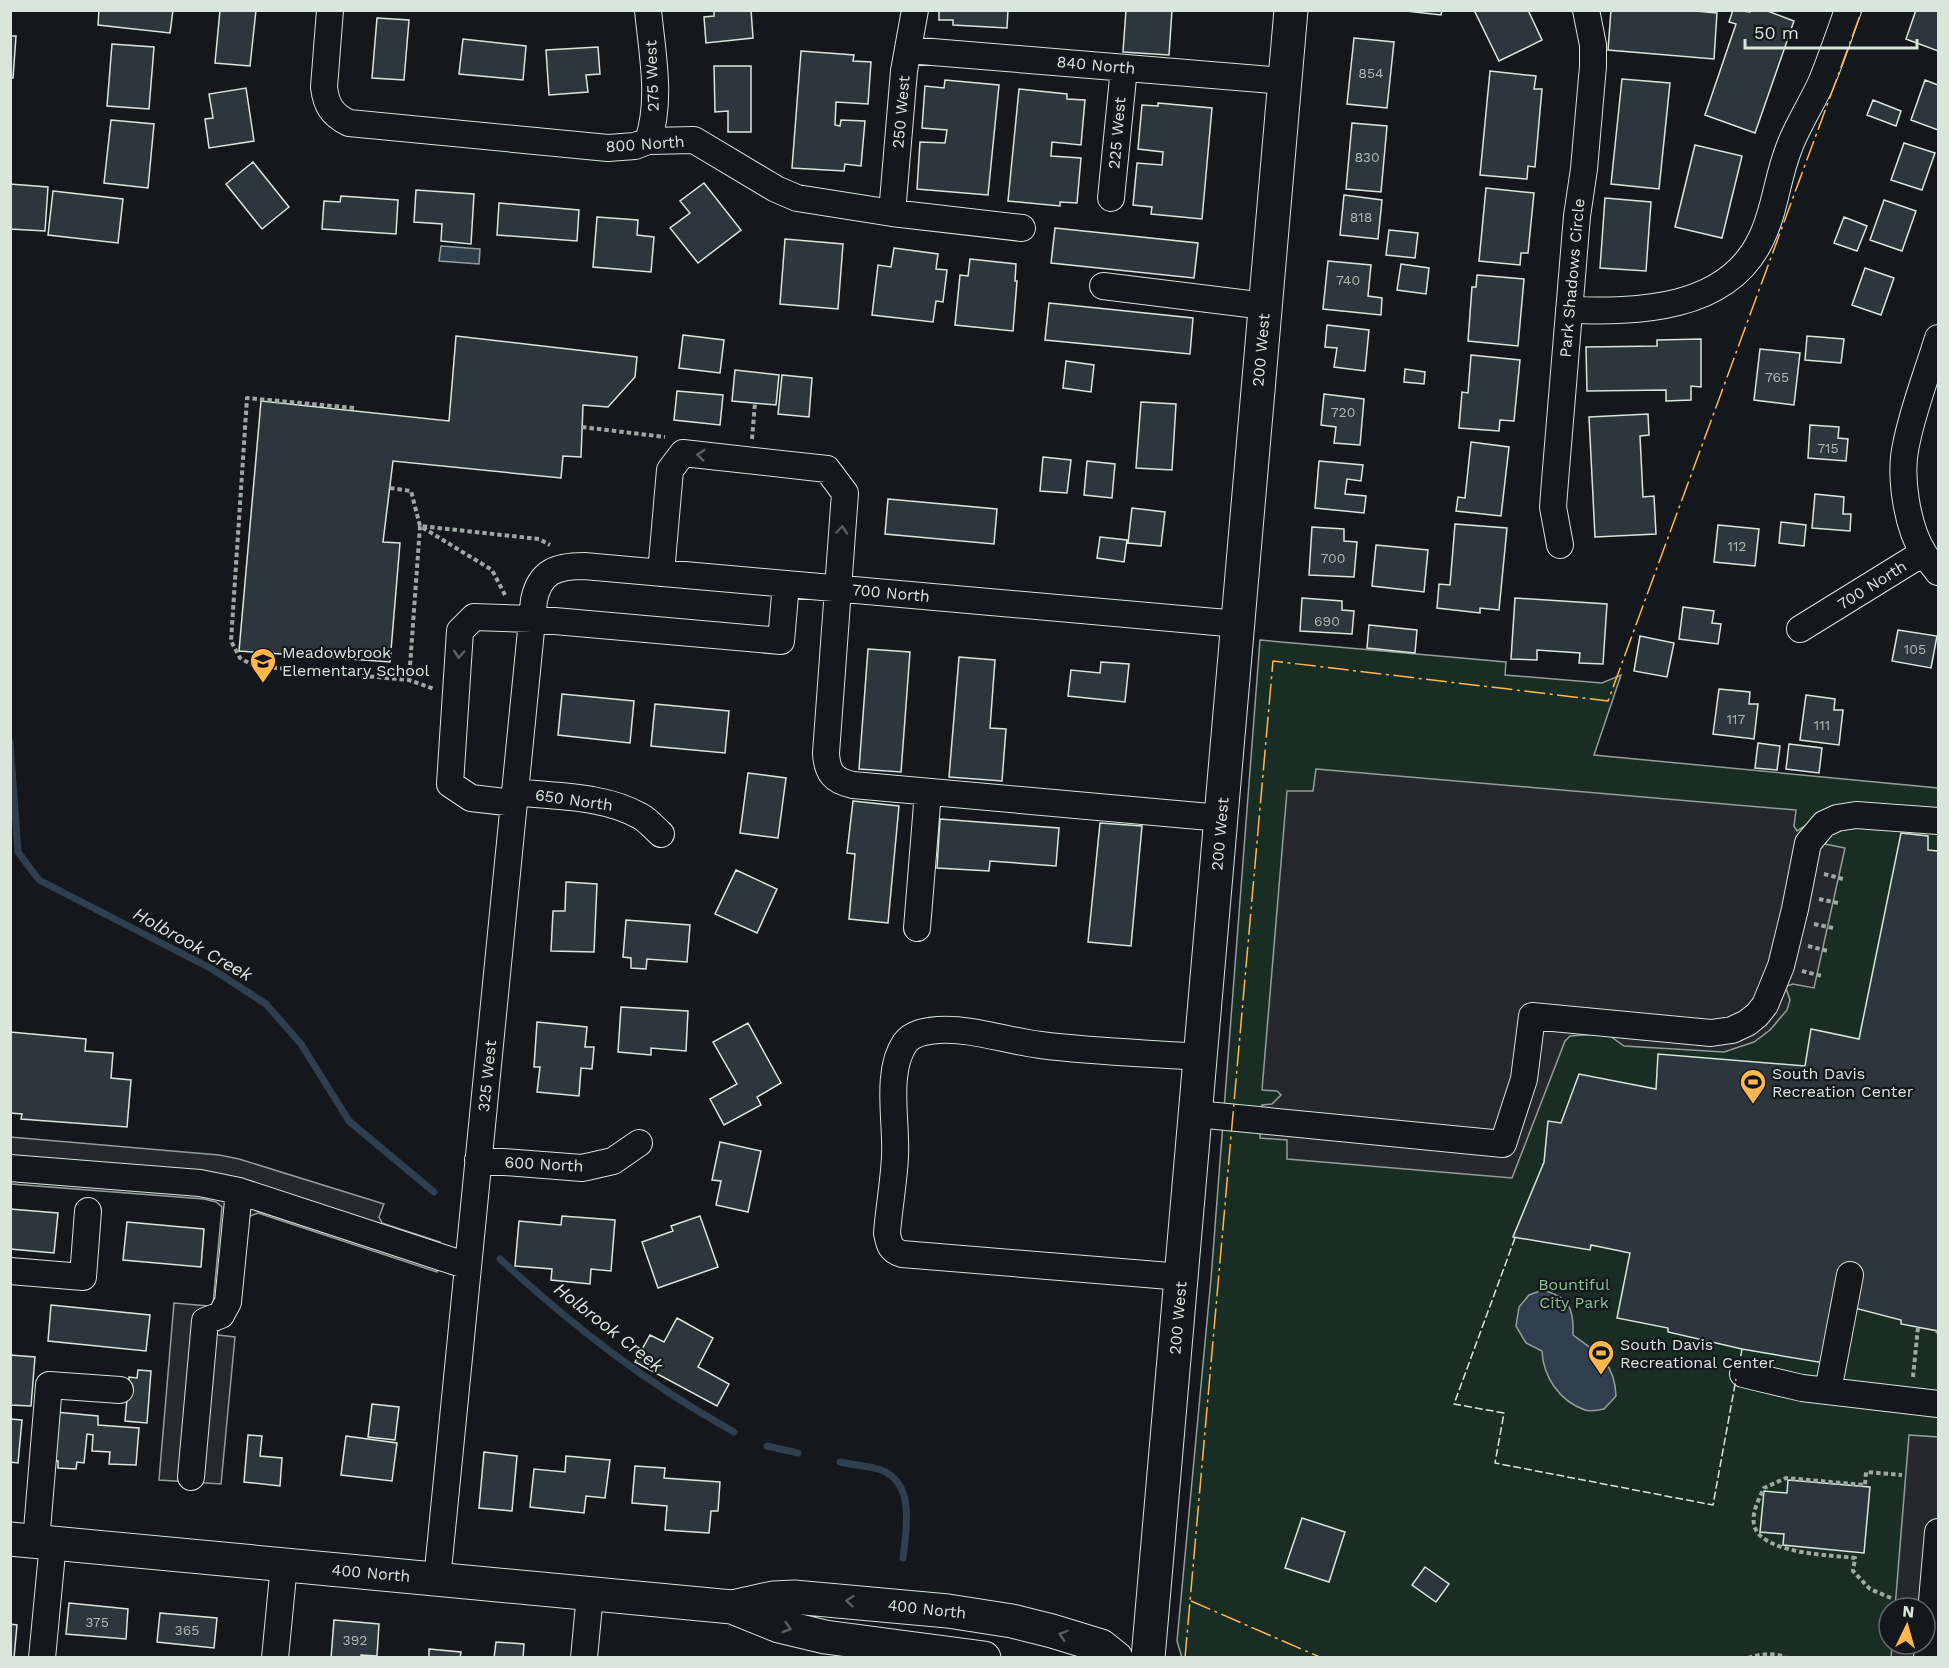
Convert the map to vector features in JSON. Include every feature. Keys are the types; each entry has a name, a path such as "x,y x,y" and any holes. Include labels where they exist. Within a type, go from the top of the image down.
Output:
{"main road":[{"name":"200 West","path":"1148,1658 1291,10"},
{"name":"400 North","path":"33,1542 732,1607 779,1626 825,1637 976,1657"},
{"name":"400 North","path":"732,1607 773,1598 794,1597 960,1612 1052,1631 1101,1647 1116,1658"}],"street":[{"name":"800 North","path":"330,10 324,87 330,110 338,118 349,123 361,126 608,148 635,146 648,141 694,140 776,189 797,198 892,213 1022,228"},
{"name":"275 West","path":"648,10 655,95 654,119 648,141"},
{"name":"250 West","path":"892,213 904,71 915,10"},
{"name":"Park Shadows Circle","path":"1560,545 1553,507 1577,216 1584,169 1593,66 1593,45 1586,10"},
{"path":"1569,310 1593,311 1667,306 1703,295 1742,267 1761,240 1772,211 1781,171 1790,146 1821,82 1848,10"},
{"name":"840 North","path":"908,50 1284,81"},
{"name":"225 West","path":"1111,198 1124,68"},
{"path":"1103,286 1265,306"},
{"path":"1931,563 1909,512 1905,491 1904,458 1908,436 1938,338"},
{"path":"661,573 670,470 683,453 827,469 845,492 826,753 827,765 832,776 841,783 1221,818"},
{"name":"700 North","path":"1800,629 1931,563"},
{"name":"700 North","path":"546,575 554,570 572,566 1238,624"},
{"name":"325 West","path":"437,1580 532,620 536,590 546,575"},
{"path":"532,620 781,641 786,584"},
{"name":"650 North","path":"532,620 474,617 460,631 450,784 471,798 514,797 595,801 619,806 642,817 661,834"},
{"path":"917,928 928,792"},
{"path":"1196,1114 1503,1144 1524,1079 1532,1016 1711,1033 1732,1030 1747,1023 1765,1005 1781,966 1808,843 1824,824 1837,818 1856,815 1938,821"},
{"path":"1182,1277 894,1252 887,1233 896,1152 896,1071 899,1055 906,1042 914,1035 939,1030 987,1033 1023,1042 1067,1048 1201,1057"},
{"name":"600 North","path":"478,1160 582,1168 613,1161 639,1143"},
{"path":"10,1168 200,1183 239,1191 468,1266"},
{"path":"191,1477 205,1321 220,1315 228,1302 239,1191"},
{"path":"10,1271 83,1277 88,1211"},
{"path":"1827,1390 1850,1275"},
{"path":"1743,1374 1802,1388 1938,1404"},
{"path":"42,1658 33,1542 49,1385 120,1390"},
{"path":"1935,1596 1938,1532"},
{"path":"275,1658 284,1565"},
{"path":"584,1658 590,1594"}],"path":[{"path":"354,408 247,398 231,642 240,658 254,666 409,680 438,691"},
{"path":"752,439 755,403"},
{"path":"582,427 668,438"},
{"path":"390,488 411,491 420,526 409,680"},
{"path":"420,526 539,539 550,545"},
{"path":"420,526 492,570 507,598"},
{"path":"1912,1381 1918,1328"},
{"path":"1886,1596 1870,1589 1853,1571 1855,1558 1786,1549 1763,1539 1755,1527 1756,1505 1764,1488 1786,1478 1865,1485 1866,1472 1902,1475"},
{"path":"1748,1658 1757,1655 1780,1655 1786,1658"}],"green space":[{"name":"Bountiful City Park","path":"1260,640 1506,662 1505,675 1602,683 1621,675 1594,755 1938,788 1938,1657 1182,1658 1177,1641 1211,1279"}],"shaded area":[{"path":"1316,769 1796,810 1794,826 1797,831 1805,826 1826,839 1825,844 1845,848 1814,988 1793,984 1787,986 1790,1000 1787,1010 1770,1030 1754,1042 1724,1052 1624,1046 1610,1036 1596,1034 1570,1036 1565,1041 1512,1178 1287,1159 1287,1140 1260,1138 1262,1105 1272,1104 1281,1095 1277,1091 1262,1090 1287,791 1313,791"},
{"path":"10,1137 219,1155 239,1159 384,1204 379,1217 382,1223 440,1242 437,1272 258,1213 250,1216 238,1310 232,1321 217,1332 218,1335 235,1337 221,1484 159,1480 174,1303 209,1306 213,1304 222,1207 216,1202 204,1199 11,1184"},
{"path":"1909,1435 1938,1437 1938,1657 1891,1658 1891,1656 1937,1656 1937,1596 1896,1596"}],"water":[{"path":"441,246 480,249 479,264 439,261"},
{"path":"1543,1290 1564,1300 1571,1311 1573,1335 1604,1360 1609,1367 1616,1396 1604,1409 1585,1410 1560,1394 1545,1370 1542,1351 1526,1343 1516,1326 1519,1307 1529,1295"}],"building":[{"path":"99,10 173,10 170,33 98,25"},
{"path":"220,10 256,10 250,66 215,63"},
{"path":"714,10 751,10 753,38 706,43 704,17 714,16"},
{"path":"939,10 1008,10 1007,28 953,25 953,20 939,20"},
{"path":"1126,10 1172,10 1169,55 1123,52"},
{"path":"1397,10 1442,10 1441,15"},
{"path":"1474,10 1528,10 1542,40 1499,61"},
{"path":"1611,10 1684,10 1717,13 1714,59 1608,50"},
{"path":"1733,10 1750,12 1751,10 1765,10 1794,21 1755,133 1705,115 1736,24 1729,22"},
{"path":"1916,10 1938,11 1938,51 1906,39"},
{"path":"377,18 409,20 404,80 372,78"},
{"path":"10,36 16,36 13,78 10,78"},
{"path":"1354,38 1394,42 1387,108 1347,104"},
{"path":"463,39 526,46 523,80 459,74"},
{"path":"112,44 154,47 149,109 107,106"},
{"path":"598,47 600,74 586,75 588,92 549,95 546,50"},
{"path":"801,51 854,55 853,61 871,62 868,104 836,102 835,125 840,126 841,120 865,121 861,166 845,164 844,171 792,168"},
{"path":"714,66 751,66 751,132 728,132 728,111 715,112"},
{"path":"1490,71 1536,76 1534,89 1542,89 1535,167 1528,166 1527,179 1480,175"},
{"path":"1622,79 1670,83 1659,189 1611,184"},
{"path":"945,80 999,85 988,195 917,189 920,142 945,143 947,130 922,128 925,86 944,88"},
{"path":"1925,80 1938,85 1938,130 1911,120"},
{"path":"246,88 254,141 209,148 205,119 213,118 209,94"},
{"path":"1019,89 1067,94 1067,99 1085,100 1081,145 1052,142 1051,156 1081,158 1077,203 1060,202 1060,206 1008,201"},
{"path":"1873,100 1901,111 1896,126 1867,115"},
{"path":"1158,103 1212,108 1202,219 1151,214 1152,207 1133,205 1137,163 1162,165 1163,152 1138,149 1142,105 1158,106"},
{"path":"111,120 154,124 148,188 104,183"},
{"path":"1352,123 1387,126 1381,192 1346,189"},
{"path":"1904,143 1935,153 1922,190 1891,180"},
{"path":"1695,145 1742,156 1722,238 1675,227"},
{"path":"253,162 289,207 262,229 226,184"},
{"path":"704,183 741,230 698,263 670,228 690,213 680,201"},
{"path":"10,184 48,187 45,231 10,229"},
{"path":"1486,188 1534,193 1528,253 1521,253 1520,265 1479,261"},
{"path":"416,190 474,194 471,244 441,241 442,224 414,222"},
{"path":"53,191 123,199 118,243 48,235"},
{"path":"1344,195 1382,200 1378,239 1340,235"},
{"path":"341,196 398,200 396,234 322,229 324,201 340,202"},
{"path":"1605,198 1651,202 1646,271 1600,268"},
{"path":"1884,200 1916,211 1902,251 1870,240"},
{"path":"499,203 579,210 577,241 497,235"},
{"path":"597,217 638,220 637,235 654,237 651,272 593,267"},
{"path":"1844,217 1867,226 1857,251 1834,243"},
{"path":"1055,228 1198,243 1194,278 1051,263"},
{"path":"1389,230 1418,233 1415,258 1386,255"},
{"path":"785,239 843,244 838,309 780,304"},
{"path":"894,248 938,254 936,269 947,270 943,302 936,301 933,322 872,315 878,265 891,267"},
{"path":"970,259 1016,264 1013,331 955,325 960,275 968,276"},
{"path":"1328,261 1371,265 1368,296 1382,298 1381,315 1323,309"},
{"path":"1401,264 1429,268 1426,294 1397,290"},
{"path":"1865,268 1894,278 1881,315 1852,305"},
{"path":"1477,275 1524,279 1518,346 1468,341 1472,287 1476,287"},
{"path":"1049,303 1193,318 1190,354 1045,340"},
{"path":"1327,325 1369,330 1365,371 1334,367 1337,348 1325,347"},
{"path":"683,335 724,340 720,373 679,368"},
{"name":"Meadowbrook Elementary School","path":"456,336 637,357 635,377 608,407 583,405 581,457 563,456 561,478 393,461 383,542 400,543 390,662 239,651 261,401 449,421"},
{"path":"1807,336 1844,339 1841,363 1805,360"},
{"path":"1701,339 1701,387 1691,386 1691,400 1666,401 1666,390 1587,391 1586,347 1657,346 1657,340"},
{"path":"1760,349 1800,353 1794,405 1754,400"},
{"path":"1471,355 1520,360 1514,421 1500,420 1499,431 1459,428 1462,392 1468,393"},
{"path":"1066,361 1094,365 1091,392 1063,388"},
{"path":"1405,369 1425,372 1424,384 1404,382"},
{"path":"735,370 779,375 776,405 732,401"},
{"path":"782,375 812,378 809,417 778,414"},
{"path":"677,391 723,395 720,425 674,420"},
{"path":"1324,394 1364,399 1360,445 1334,443 1336,427 1321,425"},
{"path":"1141,402 1176,404 1172,470 1136,468"},
{"path":"1648,414 1649,435 1640,436 1643,497 1654,496 1656,534 1595,537 1589,417"},
{"path":"1810,425 1839,427 1838,438 1848,439 1846,461 1808,458"},
{"path":"1471,442 1509,447 1501,516 1456,511 1458,497 1465,498"},
{"path":"1043,457 1071,460 1067,493 1040,491"},
{"path":"1087,461 1115,464 1112,498 1084,495"},
{"path":"1319,461 1363,465 1361,481 1347,479 1345,494 1366,496 1364,513 1315,508"},
{"path":"1815,494 1844,497 1843,514 1851,514 1850,531 1812,528"},
{"path":"888,499 997,509 994,544 885,534"},
{"path":"1132,508 1165,512 1161,546 1128,543"},
{"path":"1781,522 1806,525 1804,546 1779,543"},
{"path":"1455,524 1507,528 1499,610 1480,608 1480,613 1437,608 1439,584 1450,585"},
{"path":"1718,525 1759,529 1755,566 1714,562"},
{"path":"1312,527 1344,529 1344,541 1357,542 1354,577 1309,575"},
{"path":"1100,537 1127,540 1124,562 1097,558"},
{"path":"1376,545 1428,550 1424,592 1372,586"},
{"path":"1302,598 1342,601 1342,610 1354,611 1352,634 1300,631"},
{"path":"1515,598 1607,604 1603,664 1579,663 1580,653 1537,650 1537,660 1511,659"},
{"path":"1683,607 1714,611 1712,623 1721,624 1718,644 1679,639"},
{"path":"1369,625 1417,630 1415,653 1367,648"},
{"path":"1898,630 1937,636 1931,668 1892,661"},
{"path":"1640,636 1674,643 1667,677 1634,671"},
{"path":"868,649 910,652 901,772 859,769"},
{"path":"959,657 995,660 990,728 1006,729 1002,781 949,777"},
{"path":"1101,662 1129,664 1125,702 1068,696 1071,670 1100,673"},
{"path":"1719,689 1750,692 1749,704 1758,704 1754,739 1713,734"},
{"path":"562,694 634,701 630,743 558,735"},
{"path":"1806,695 1835,699 1834,710 1843,710 1839,745 1800,740"},
{"path":"655,704 729,711 725,753 651,746"},
{"path":"1758,743 1780,746 1777,770 1755,768"},
{"path":"1789,744 1822,748 1819,773 1786,769"},
{"path":"748,773 786,778 778,838 740,833"},
{"path":"853,801 899,806 888,923 849,919 855,854 847,853"},
{"path":"940,819 1059,828 1056,866 990,861 989,871 937,868"},
{"path":"1100,823 1142,826 1131,946 1088,942"},
{"name":"South Davis Recreation Center","path":"1901,833 1928,836 1928,850 1938,851 1938,1331 1901,1324 1901,1320 1855,1308 1824,1363 1742,1349 1668,1332 1668,1328 1617,1318 1630,1253 1591,1245 1590,1250 1513,1237 1544,1162 1548,1121 1561,1123 1579,1074 1656,1089 1658,1054 1805,1066 1811,1029 1859,1039"},
{"path":"736,870 777,889 757,933 715,914"},
{"path":"566,882 597,884 594,952 551,951 553,911 565,911"},
{"path":"626,920 690,925 687,962 647,959 646,969 631,968 631,958 623,957"},
{"path":"621,1007 688,1011 686,1051 651,1048 651,1055 618,1052"},
{"path":"537,1022 587,1027 585,1047 594,1047 592,1069 581,1068 579,1096 537,1092 540,1067 534,1067"},
{"path":"748,1023 781,1083 757,1097 761,1105 724,1125 710,1099 737,1084 713,1042"},
{"path":"10,1032 86,1039 85,1051 113,1053 111,1078 131,1080 127,1127 21,1119 22,1114 10,1113"},
{"path":"720,1142 761,1151 748,1212 716,1205 721,1181 712,1180"},
{"path":"10,1209 58,1213 54,1253 10,1249"},
{"path":"562,1216 615,1220 611,1271 591,1269 590,1284 551,1280 552,1269 515,1266 519,1221 561,1225"},
{"path":"700,1216 718,1267 658,1288 642,1242 673,1231 671,1226"},
{"path":"127,1222 204,1229 201,1267 123,1260"},
{"path":"51,1305 150,1315 146,1351 48,1341"},
{"path":"677,1318 713,1338 698,1367 729,1384 717,1406 635,1362 650,1335 664,1342"},
{"path":"10,1355 35,1357 31,1406 10,1405"},
{"path":"138,1370 151,1371 147,1423 125,1421 129,1377 137,1378"},
{"path":"372,1404 399,1407 395,1440 368,1437"},
{"path":"55,1412 98,1416 98,1425 139,1428 136,1465 109,1464 110,1452 92,1451 93,1435 87,1434 84,1463 77,1462 76,1469 58,1468 58,1461 51,1460"},
{"path":"10,1419 22,1420 18,1463 10,1462"},
{"path":"248,1435 262,1436 260,1456 282,1458 280,1486 244,1482"},
{"path":"346,1436 397,1443 392,1481 341,1475"},
{"path":"484,1452 517,1456 512,1511 479,1508"},
{"path":"566,1456 610,1460 605,1498 586,1496 584,1513 530,1507 534,1469 565,1472"},
{"path":"635,1466 665,1468 664,1478 720,1482 718,1511 711,1511 709,1533 665,1530 667,1506 632,1503"},
{"path":"1788,1480 1870,1487 1864,1553 1783,1545 1784,1534 1760,1532 1764,1491 1787,1493"},
{"path":"1302,1518 1345,1532 1329,1582 1285,1568"},
{"path":"1425,1567 1449,1584 1436,1602 1412,1585"},
{"path":"69,1603 128,1609 126,1639 66,1634"},
{"path":"160,1613 217,1618 214,1648 157,1642"},
{"path":"334,1620 379,1624 377,1656 331,1658"},
{"path":"10,1624 17,1625 14,1658 10,1658"},
{"path":"496,1642 524,1644 523,1658 494,1658"},
{"path":"429,1649 461,1652 460,1658 429,1658"}],"waterway":[{"name":"Holbrook Creek","path":"10,742 18,852 39,880 212,969 266,1004 301,1044 349,1121 434,1192"},
{"name":"Holbrook Creek","path":"500,1259 555,1308 612,1353 671,1394 734,1432"},
{"path":"767,1446 798,1453"},
{"path":"840,1462 881,1470 892,1476 900,1485 904,1496 907,1521 903,1558"}],"fence":[{"path":"1515,1238 1454,1404 1504,1413 1495,1463 1713,1505 1736,1379"},
{"path":"1739,1367 1742,1349"}],"power":[{"path":"1185,1658 1273,661 1608,701 1862,10"},
{"path":"1191,1601 1322,1658"}],"place":[{"name":"Meadowbrook Elementary School","path":"263,684"},
{"name":"South Davis Recreation Center","path":"1753,1105"},
{"name":"South Davis Recreational Center","path":"1601,1376"}]}
